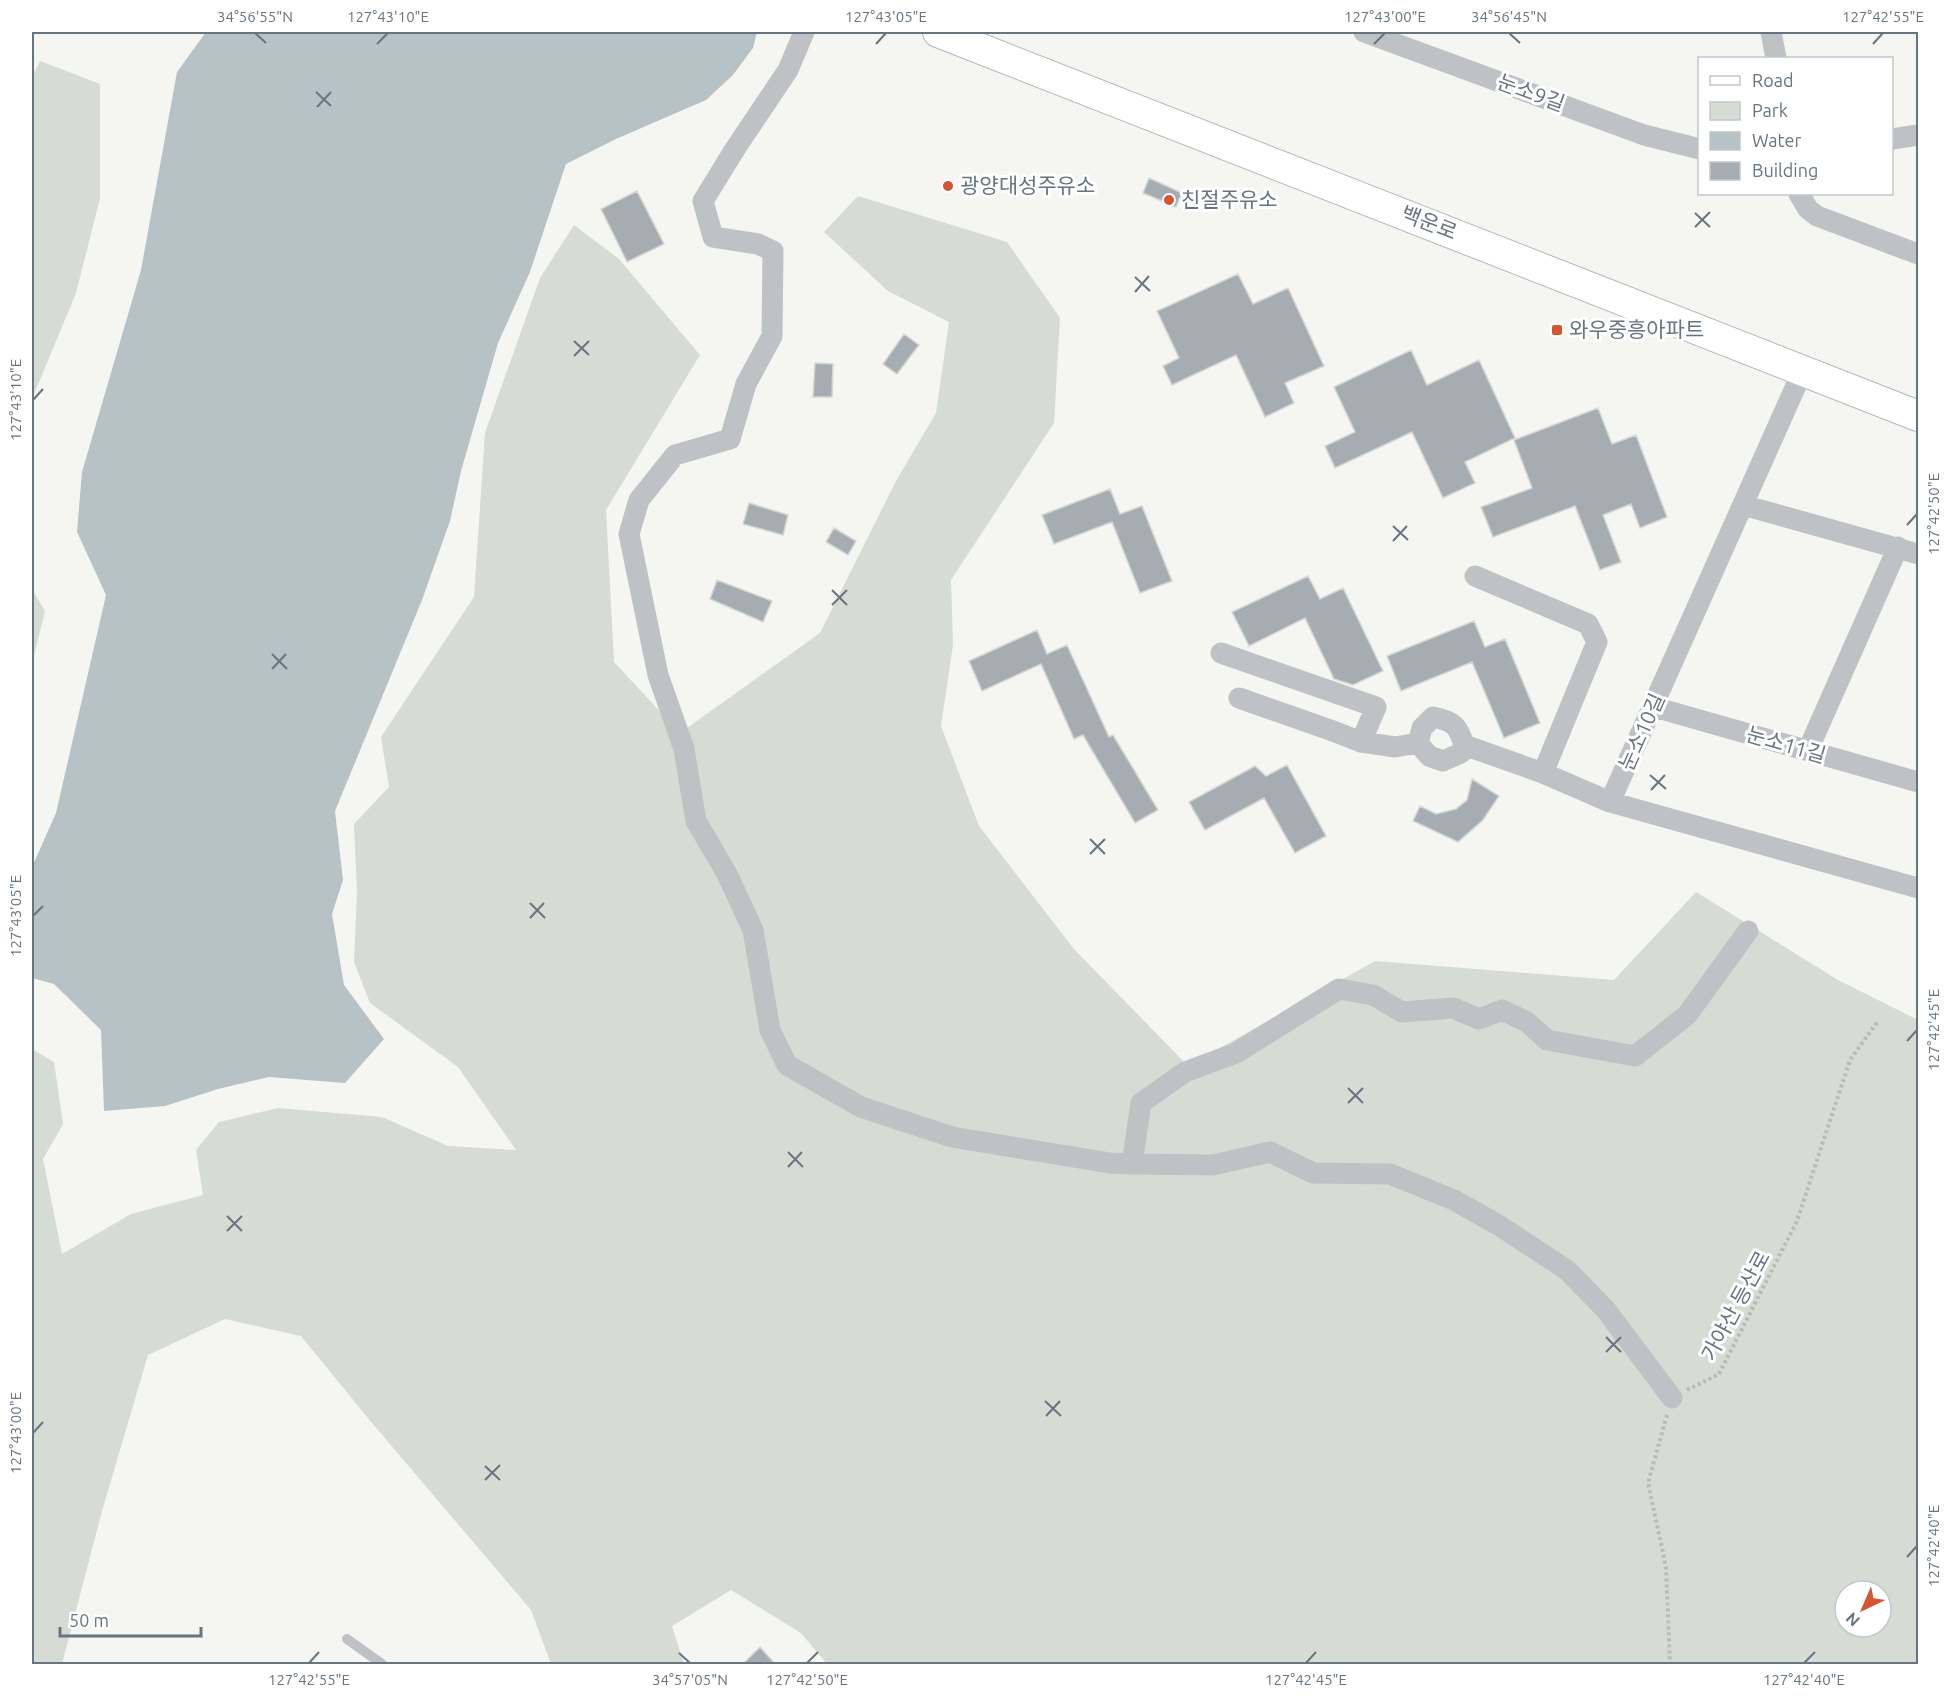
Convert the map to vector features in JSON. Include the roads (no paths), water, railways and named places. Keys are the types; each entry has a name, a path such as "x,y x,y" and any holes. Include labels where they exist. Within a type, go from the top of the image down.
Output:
{"main road":[{"name":"백운로","path":"938,32 1918,416"}],"street":[{"path":"804,32 788,70 703,201 713,237 758,244 773,251 772,336 746,384 730,439 675,455 639,500 630,534 658,675 684,749 696,821 726,872 753,930 770,1030 787,1065 861,1107 952,1137 1110,1163 1213,1165 1270,1152 1313,1173 1390,1174 1454,1200 1500,1226 1567,1270 1606,1310 1672,1398"},
{"name":"눈소9길","path":"1364,32 1414,40 1644,135 1698,148"},
{"path":"1771,32 1776,57"},
{"path":"1893,139 1918,135"},
{"path":"1800,195 1808,209 1817,216 1918,254"},
{"name":"눈소10길","path":"1610,802 1803,370"},
{"path":"1743,505 1918,554"},
{"path":"1808,750 1898,547"},
{"path":"1475,576 1588,624 1597,642 1543,773"},
{"path":"1221,653 1376,707 1361,742"},
{"path":"1239,698 1361,742 1395,747 1418,743"},
{"name":"눈소11길","path":"1654,707 1918,782"},
{"path":"1433,717 1449,720 1460,731 1464,745 1461,753 1443,761 1429,756 1418,743 1422,728 1433,717"},
{"path":"1464,745 1543,773 1610,802 1917,885"},
{"path":"1131,1164 1141,1103 1185,1072 1236,1053 1339,989 1373,995 1402,1012 1453,1008 1479,1019 1502,1010 1527,1022 1547,1040 1635,1056 1687,1015 1748,931"}],"lane":[{"path":"347,1639 382,1665"}],"water":[{"path":"206,32 757,32 753,48 733,75 706,100 616,139 566,164 530,272 498,343 461,471 450,521 422,600 335,811 343,880 332,914 344,985 384,1039 345,1083 269,1077 218,1089 165,1106 104,1111 101,1030 54,984 32,978 32,867 56,813 106,595 77,532 82,472 141,270 177,72"}],"place":[{"name":"광양대성주유소","path":"948,186"},
{"name":"친절주유소","path":"1169,200"},
{"name":"와우중흥아파트","path":"1557,330"}]}
